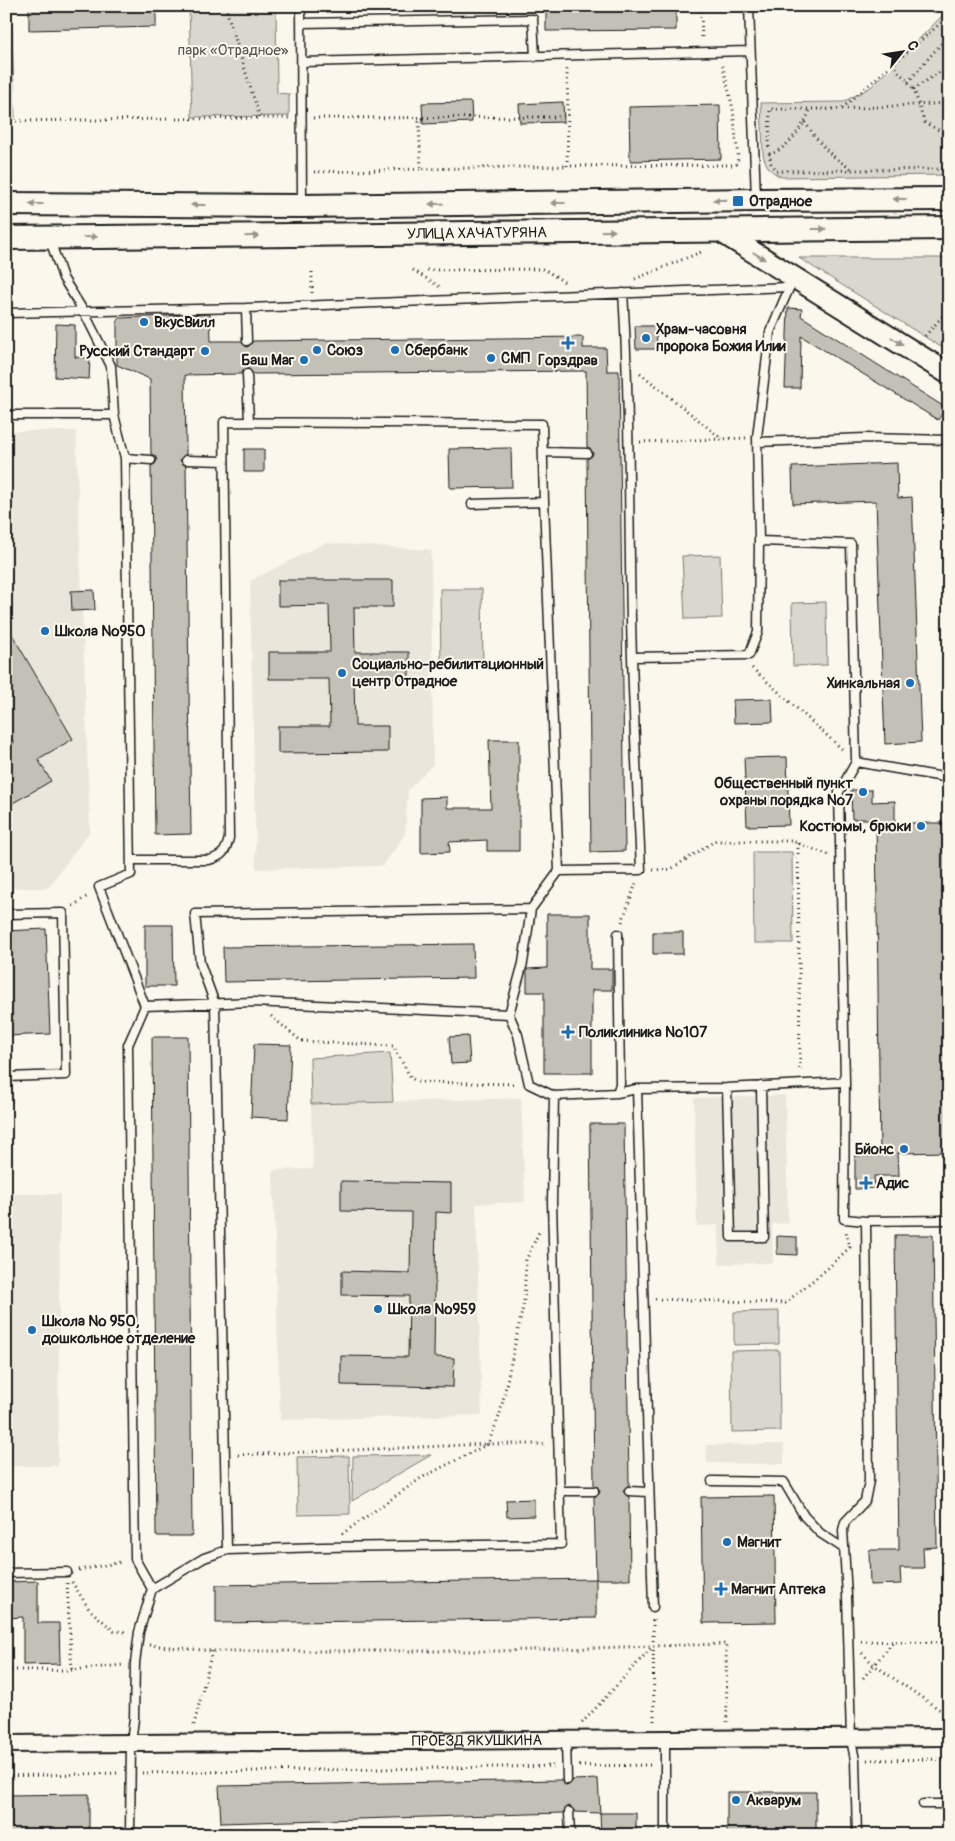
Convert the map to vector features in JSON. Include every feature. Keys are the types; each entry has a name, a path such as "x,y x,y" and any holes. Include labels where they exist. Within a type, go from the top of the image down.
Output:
{"main road":[{"name":"УЛИЦА ХАЧАТУРЯНА","path":"6,204 302,206 949,199"},
{"name":"УЛИЦА ХАЧАТУРЯНА","path":"6,238 714,239 949,228"}],"street":[{"path":"714,239 792,282 949,374"},
{"name":"ПРОЕЗД ЯКУШКИНА","path":"6,1744 190,1741 949,1737"}],"lane":[{"path":"302,6 302,206"},
{"path":"749,6 756,200"},
{"path":"302,23 532,19 535,57"},
{"path":"302,62 750,51"},
{"path":"49,238 63,278 84,312 111,366 114,415 125,458 131,874 99,887 145,1006 128,1045 135,1559 152,1590"},
{"path":"6,313 246,308 623,293 792,282 770,332 757,440 758,632 749,655 632,657"},
{"path":"559,871 641,870 632,657 628,364 623,293"},
{"path":"246,308 246,341"},
{"path":"247,374 249,422"},
{"path":"6,415 114,415"},
{"path":"131,860 209,860 219,857 226,850 229,838 224,422 542,424 559,871 531,909 523,963 509,1014 518,1035 529,1084 554,1096 617,1094 637,1089 727,1088 845,1082"},
{"path":"757,440 866,438 949,440"},
{"path":"544,452 587,453"},
{"path":"620,453 629,453"},
{"path":"125,458 151,460"},
{"path":"186,460 224,462"},
{"path":"472,504 544,502"},
{"path":"759,542 851,544 856,762 839,792 845,1082 844,1219 866,1221 949,1220"},
{"path":"856,762 949,778"},
{"path":"227,1550 215,1004 200,963 195,914 531,909"},
{"path":"6,914 63,913 66,1075 6,1077"},
{"path":"617,1094 620,1084 618,934"},
{"path":"145,1006 253,1002 509,1014"},
{"path":"727,1088 731,1237 764,1237 761,1086"},
{"path":"637,1089 653,1606"},
{"path":"130,1835 130,1773 134,1719 135,1663 139,1632 152,1590 204,1558 227,1550 561,1544 552,1202 554,1096"},
{"path":"857,1835 855,1760 851,1739 843,1530 845,1522 865,1501 869,1481 866,1221"},
{"path":"712,1481 784,1482 804,1516 820,1533 843,1548"},
{"path":"559,1491 594,1491"},
{"path":"629,1491 648,1492"},
{"path":"6,1573 66,1572"},
{"path":"660,1739 665,1765 666,1835"},
{"path":"566,1740 567,1780"},
{"path":"923,1804 949,1804"},
{"path":"569,1812 570,1835"}],"path":[{"path":"310,172 567,166 730,166 737,164 733,109 718,44 702,44 701,6"},
{"path":"841,109 949,16"},
{"path":"914,89 944,68 949,20"},
{"path":"908,82 946,38"},
{"path":"892,64 914,89 924,122 949,136"},
{"path":"567,166 567,69 577,69"},
{"path":"949,103 841,109 770,109 769,154 771,163 777,171 949,169"},
{"path":"769,154 782,148 805,122 810,110"},
{"path":"421,169 419,122 423,118 568,116"},
{"path":"6,120 260,118"},
{"path":"805,122 827,152 855,171"},
{"path":"628,282 714,239"},
{"path":"426,270 544,269"},
{"path":"312,272 312,305"},
{"path":"925,336 949,309"},
{"path":"628,364 722,439"},
{"path":"630,443 722,439 757,440"},
{"path":"737,654 856,762"},
{"path":"618,934 641,870 671,870 715,841 792,841 839,859"},
{"path":"798,843 801,1084"},
{"path":"63,913 99,887"},
{"path":"253,1002 301,1040 393,1046 411,1078 418,1082 529,1084"},
{"path":"323,1547 421,1478 488,1444 500,1414 524,1302 526,1260 552,1202"},
{"path":"644,1298 698,1302 785,1303 850,1247 844,1219"},
{"path":"225,1456 488,1444 558,1444"},
{"path":"66,1572 135,1559"},
{"path":"66,1572 89,1609 114,1631 139,1632"},
{"path":"66,1572 72,1670"},
{"path":"653,1606 653,1646 660,1739"},
{"path":"853,1640 949,1643"},
{"path":"862,1679 895,1641"},
{"path":"138,1644 212,1650 499,1651 726,1644 727,1739"},
{"path":"566,1740 653,1646"},
{"path":"190,1741 212,1650"},
{"path":"861,1652 874,1665 949,1717"},
{"path":"6,1670 72,1670 135,1663"},
{"path":"939,1718 949,1717"},
{"path":"855,1760 949,1759"},
{"path":"6,1776 665,1765"}],"shaded area":[{"name":"Школа №950","path":"6,431 76,431 90,831 48,888 6,888"},
{"name":"Социально-ребилитационный центр Отрадное","path":"325,543 431,550 433,764 408,790 405,834 383,866 256,869 250,581"},
{"path":"785,1095 788,1223 772,1224 773,1263 719,1264 718,1225 697,1226 694,1098"},
{"name":"Школа №959","path":"521,1098 525,1202 476,1204 482,1415 280,1420 273,1170 313,1169 311,1104"},
{"name":"Школа № 950, дошкольное отделение","path":"6,1194 60,1194 58,1466 6,1466"},
{"path":"784,1444 784,1464 707,1463 706,1445"}],"green space":[{"path":"6,6 11,6 15,118 6,118"},
{"name":"парк «Отрадное»","path":"189,6 276,6 277,93 289,94 289,116 192,117"},
{"path":"949,9 949,175 782,177 769,168 763,154 761,103 843,102 871,87"},
{"path":"799,258 949,258 949,352"},
{"path":"720,555 722,618 685,619 682,556"},
{"path":"440,589 482,589 483,667 441,668"},
{"path":"826,602 827,665 793,666 792,603"},
{"path":"753,852 792,852 793,943 754,943"},
{"path":"390,1053 393,1102 311,1104 310,1058"},
{"path":"779,1311 779,1344 734,1345 734,1312"},
{"path":"779,1350 780,1431 732,1432 731,1351"},
{"path":"431,1455 352,1501 353,1456"},
{"path":"349,1456 350,1514 298,1515 297,1457"}],"building":[{"path":"29,6 156,6 156,27 29,30"},
{"path":"546,6 676,6 676,30 546,31"},
{"path":"471,102 472,122 423,124 422,103"},
{"path":"563,102 564,122 520,123 519,104"},
{"path":"720,105 721,159 630,161 629,107"},
{"path":"788,308 802,309 801,316 946,408 938,420 801,336 800,388 785,388"},
{"path":"210,314 211,341 241,341 247,347 253,341 583,337 583,348 606,348 607,371 619,371 625,851 591,852 587,459 593,453 587,447 586,371 253,374 247,368 241,374 185,375 186,454 180,460 186,466 191,834 155,835 151,466 157,460 151,454 150,379 117,365 117,323 119,318"},
{"path":"56,324 75,325 75,357 90,358 89,379 55,377"},
{"name":"Храм-часовня пророка Божия Илии","path":"635,326 656,326 657,349 636,349"},
{"path":"511,448 512,487 450,488 449,449"},
{"path":"244,449 264,449 264,472 244,472"},
{"path":"897,463 898,498 912,497 921,742 885,744 876,501 793,504 792,467"},
{"path":"278,580 393,580 393,607 354,607 355,652 409,652 409,678 354,678 355,726 388,726 388,752 278,753 278,726 330,726 329,679 269,679 269,652 330,652 329,605 278,606"},
{"path":"94,590 95,610 72,611 71,591"},
{"path":"6,624 73,739 38,759 51,781 6,807 6,748 14,743 6,730"},
{"path":"772,699 773,722 734,723 733,700"},
{"path":"489,740 519,740 519,851 487,851 487,840 449,842 450,852 421,853 421,798 447,797 447,808 491,808"},
{"path":"787,757 789,825 747,826 744,758"},
{"path":"851,790 872,790 872,802 895,801 895,823 947,823 949,1152 898,1153 899,1176 874,1176 875,1188 855,1189 855,1156 880,1156 876,819 852,819"},
{"name":"Поликлиника №107","path":"547,914 590,914 590,969 612,969 612,990 592,990 592,1073 544,1073 544,992 527,992 527,969 547,968"},
{"path":"145,925 173,925 174,986 145,986"},
{"path":"46,929 50,1034 6,1036 6,931"},
{"path":"653,932 683,932 683,954 653,954"},
{"path":"473,944 474,978 224,982 223,947"},
{"path":"468,1036 470,1063 451,1064 449,1037"},
{"path":"152,1037 188,1037 192,1536 156,1536"},
{"path":"254,1044 291,1045 288,1119 251,1117"},
{"path":"590,1124 624,1124 629,1485 623,1491 629,1497 630,1579 596,1579 594,1497 600,1491 594,1485"},
{"path":"341,1181 451,1183 451,1213 436,1212 434,1357 454,1358 453,1387 341,1385 341,1356 408,1357 409,1296 342,1295 342,1271 410,1273 411,1212 341,1211"},
{"path":"895,1235 933,1235 937,1547 923,1548 924,1568 900,1568 901,1584 870,1585 869,1550 899,1550"},
{"path":"777,1236 797,1237 797,1255 777,1254"},
{"path":"774,1496 776,1622 703,1623 701,1497"},
{"path":"534,1499 534,1516 507,1517 506,1500"},
{"path":"596,1579 596,1618 216,1623 216,1585"},
{"path":"38,1581 38,1623 59,1623 60,1664 23,1665 23,1617 6,1618 6,1582"},
{"path":"598,1779 600,1813 575,1812 569,1806 563,1813 221,1823 219,1786 561,1780 567,1786 573,1780"},
{"path":"727,1792 816,1792 816,1835 727,1835"},
{"path":"89,1794 89,1832 6,1833 6,1795"},
{"path":"600,1813 636,1813 636,1835 601,1835"}],"place":[{"name":"Отрадное","path":"738,201"},
{"name":"ВкусВилл","path":"144,322"},
{"name":"Храм-часовня пророка Божия Илии","path":"646,338"},
{"name":"Горздрав","path":"568,343"},
{"name":"Союз","path":"317,350"},
{"name":"Сбербанк","path":"395,350"},
{"name":"Русский Стандарт","path":"205,351"},
{"name":"СМП","path":"491,358"},
{"name":"Баш Маг","path":"304,360"},
{"name":"Школа №950","path":"45,631"},
{"name":"Социально-ребилитационный центр Отрадное","path":"342,673"},
{"name":"Хинкальная","path":"910,683"},
{"name":"Общественный пункт охраны порядка №7","path":"863,792"},
{"name":"Костюмы, брюки","path":"921,826"},
{"name":"Поликлиника №107","path":"568,1032"},
{"name":"Бйонс","path":"904,1149"},
{"name":"Адис","path":"866,1183"},
{"name":"Школа №959","path":"378,1309"},
{"name":"Школа № 950, дошкольное отделение","path":"32,1330"},
{"name":"Магнит","path":"727,1542"},
{"name":"Магнит Аптека","path":"721,1589"},
{"name":"Акварум","path":"736,1800"}]}
